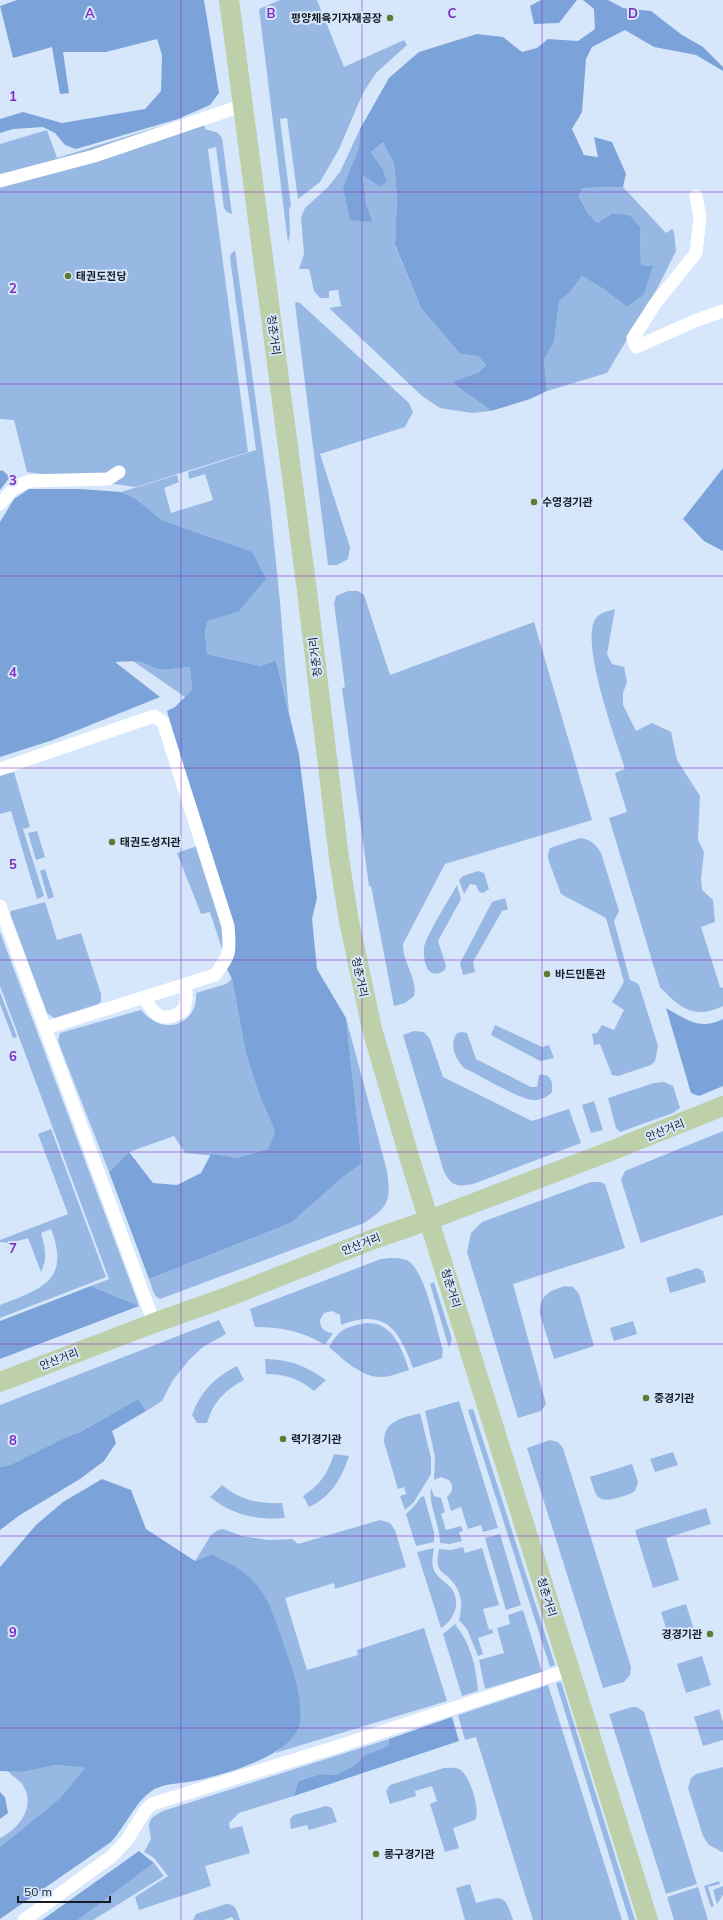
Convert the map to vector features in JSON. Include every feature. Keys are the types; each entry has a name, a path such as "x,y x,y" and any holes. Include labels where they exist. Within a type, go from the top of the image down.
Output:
{"main road":[{"name":"청춘거리","path":"229,0 308,599 339,858 349,921 368,1014 386,1081 648,1920"},
{"name":"안산거리","path":"0,1382 154,1323 230,1296 371,1240 429,1220 603,1154 723,1106"}],"street":[{"path":"0,181 94,156 244,105"},
{"path":"696,196 700,217 696,252 655,304 633,338 636,347 696,320 723,311"},
{"path":"0,504 14,488 29,481 108,479 119,472"},
{"path":"0,769 154,716 163,722 228,926 230,949 227,959 215,975 46,1028"},
{"path":"0,906 154,1323"},
{"path":"144,997 152,1012 164,1017 175,1017 184,1010 186,1000 186,984"},
{"path":"24,1920 112,1856 127,1840 145,1811 152,1804 396,1728 569,1670"}],"shaded area":[{"path":"17,0 204,0 219,93 210,105 178,119 76,149 65,145 55,133 43,127 13,129 0,133 0,119 23,112 62,123 145,109 161,91 162,55 157,39 106,52 63,52 69,93 60,94 52,47 13,58 0,6"},
{"path":"280,0 317,0 344,67 404,40 407,45 376,73 363,93 339,149 320,182 298,199 287,118 280,119 291,206 289,209 290,234 288,243 259,9"},
{"path":"541,0 577,0 559,23 534,24 530,6"},
{"path":"583,0 608,0 623,8 651,11 682,35 703,47 723,67 723,71 696,55 654,47 625,30 592,47 586,59 582,112 572,129 584,155 598,157 594,137 612,142 626,174 623,187 582,188 579,196 587,212 597,223 613,213 630,215 640,227 641,265 653,266 644,294 627,307 605,290 582,276 571,291 559,301 554,342 544,360 547,391 530,399 491,411 453,382 479,372 486,365 478,356 460,354 421,308 395,245 397,196 394,164 383,142 371,152 382,168 387,181 380,187 363,175 366,204 373,222 350,220 343,187 359,147 360,129 389,78 419,52 477,34 503,37 522,52 537,48 548,39 578,41 595,29 594,9"},
{"path":"203,113 205,129 218,133 222,138 232,214 227,212 224,208 216,147 208,149 248,452 136,487 27,472 14,420 0,419 0,144 47,130 57,158"},
{"path":"360,129 359,147 343,187 373,222 366,204 363,174 382,168 371,152 383,142 394,164 397,196 395,246 421,308 460,354 478,356 486,365 479,372 454,382 491,411 472,413 440,408 422,396 329,308 341,306 338,290 329,291 329,298 320,298 314,291 309,269 299,269 304,254 301,217 305,208 328,187 340,172"},
{"path":"623,187 666,233 672,229 674,232 676,251 658,287 607,373 547,391 544,360 554,342 559,300 571,291 582,276 605,290 627,307 652,266 641,265 640,227 630,215 613,213 597,223 587,212 579,195 582,188"},
{"path":"235,250 270,504 289,713 276,660 261,666 207,654 205,632 207,620 238,612 221,541 162,520 136,499 121,492 177,475 179,482 164,488 171,513 213,500 205,474 189,479 188,472 256,450 230,258 231,254"},
{"path":"296,302 300,303 409,403 413,412 405,427 320,454 350,547 348,559 337,565 328,565 295,304"},
{"path":"723,468 723,551 704,541 683,519"},
{"path":"2,470 10,477 0,490 0,471"},
{"path":"29,489 80,489 121,492 136,499 162,520 252,552 266,579 238,612 207,621 205,632 207,654 261,666 276,660 299,755 317,898 312,919 317,969 346,1018 362,1163 343,1177 291,1223 149,1279 109,1172 129,1152 153,1183 177,1185 201,1173 211,1154 237,1158 268,1149 275,1131 259,1094 246,1054 232,979 227,969 233,958 235,946 233,922 202,830 167,711 175,707 192,690 190,667 161,670 138,661 115,662 160,697 53,740 0,757 0,522 14,499"},
{"path":"348,591 358,591 364,595 390,675 534,622 592,820 445,864 403,944 403,951 414,983 414,996 405,1003 394,1006 371,886 369,886 342,688 345,687 334,603 336,596"},
{"path":"615,609 607,654 612,664 624,667 627,682 623,693 623,705 636,731 652,723 671,732 677,760 700,796 698,840 704,852 701,878 702,890 713,900 715,922 701,927 720,987 723,988 723,1006 713,1010 696,1012 688,1010 674,1001 660,987 609,818 627,812 615,773 625,769 607,715 595,668 592,647 592,630 596,618 600,614"},
{"path":"133,661 138,661 161,670 190,667 192,690 185,697"},
{"path":"14,772 30,827 23,829 44,896 37,899 11,811 0,814 0,776"},
{"path":"37,831 45,857 36,860 28,833"},
{"path":"580,838 592,842 601,853 619,911 614,921 630,980 639,985 658,1046 655,1061 651,1065 618,1076 612,1075 600,1044 594,1045 592,1034 597,1033 602,1025 614,1030 624,1010 612,1002 624,982 606,918 561,894 548,859 550,848"},
{"path":"197,846 224,932 224,955 210,912 201,914 177,853"},
{"path":"45,869 54,897 48,899 40,871"},
{"path":"478,871 484,873 489,889 483,893 479,892 476,885 470,884 464,894 459,880 463,876"},
{"path":"457,885 461,899 438,941 446,966 445,970 438,973 432,973 428,970 425,961 425,943"},
{"path":"505,898 508,909 502,911 473,962 475,972 463,975 460,963 492,902"},
{"path":"45,902 57,940 81,933 101,994 101,1001 98,1004 54,1018 47,1013 10,914 11,911"},
{"path":"0,932 139,1306 91,1286 109,1279 0,986"},
{"path":"232,979 246,1054 259,1094 275,1131 268,1149 237,1158 185,1153 174,1136 129,1152 109,1172 61,1049 58,1040 60,1033 141,1010 148,1017 158,1023 173,1025 180,1023 186,1019 194,1008 196,993 226,984"},
{"path":"0,992 17,1037 13,1038 0,1004"},
{"path":"666,1008 700,1024 707,1024 723,1019 723,1086 699,1096 691,1093"},
{"path":"346,1018 387,1171 389,1189 386,1202 383,1207 379,1212 364,1223 160,1299 158,1298 154,1294 149,1279 291,1223 343,1177 362,1163"},
{"path":"495,1025 542,1047 549,1045 554,1058 540,1061 491,1035"},
{"path":"414,1031 424,1032 430,1039 443,1077 532,1121 569,1109 581,1143 473,1184 458,1185 452,1183 444,1172 403,1035"},
{"path":"457,1033 467,1033 476,1059 531,1087 537,1087 539,1075 546,1075 550,1079 552,1092 541,1099 532,1100 507,1091 464,1068 458,1060 453,1047 453,1042"},
{"path":"664,1082 673,1086 680,1108 673,1113 620,1132 616,1128 608,1098 654,1083"},
{"path":"594,1101 603,1130 591,1133 582,1105"},
{"path":"51,1129 106,1277 0,1318 0,1305 39,1288 54,1272 57,1261 56,1247 51,1229 41,1233 45,1248 45,1262 41,1272 28,1238 11,1243 0,1242 0,1240 68,1214 38,1134"},
{"path":"723,1131 723,1215 641,1243 621,1180 625,1171"},
{"path":"591,1182 600,1182 605,1184 625,1248 513,1284 546,1404 541,1411 518,1418 467,1252 471,1233 482,1222"},
{"path":"390,1258 406,1260 417,1270 430,1304 443,1350 442,1358 413,1368 402,1342 396,1333 388,1326 379,1321 369,1319 356,1320 341,1325 340,1315 332,1311 324,1313 320,1320 324,1330 333,1333 325,1345 300,1333 282,1329 255,1327 250,1309 381,1259"},
{"path":"697,1268 703,1271 706,1282 670,1293 666,1278"},
{"path":"434,1282 452,1339 449,1348 430,1284"},
{"path":"91,1286 139,1306 0,1359 0,1321"},
{"path":"565,1286 573,1287 579,1294 594,1346 554,1359 540,1314 540,1307 543,1298 546,1295"},
{"path":"219,1320 226,1334 203,1347 189,1360 173,1380 162,1401 146,1411 138,1399 82,1431 62,1439 10,1465 0,1467 0,1405"},
{"path":"633,1321 637,1334 614,1341 610,1328"},
{"path":"366,1323 383,1326 389,1331 399,1345 409,1370 385,1377 367,1374 353,1367 329,1347 336,1336 344,1330"},
{"path":"265,1359 297,1364 326,1380 314,1391 303,1383 292,1378 266,1374"},
{"path":"237,1366 244,1380 231,1388 221,1397 216,1403 207,1423 197,1423 192,1415 199,1399 215,1380"},
{"path":"138,1399 146,1411 112,1431 116,1443 104,1461 80,1479 20,1515 0,1530 0,1467 10,1465 62,1439 82,1431"},
{"path":"459,1401 498,1528 483,1532 481,1525 468,1529 461,1507 451,1511 447,1497 451,1493 452,1489 452,1484 449,1480 441,1477 434,1480 435,1457 425,1411"},
{"path":"473,1409 555,1665 550,1667 468,1410"},
{"path":"420,1413 431,1458 431,1474 414,1502 405,1510 400,1496 406,1494 404,1487 398,1489 384,1442 385,1435 391,1424"},
{"path":"550,1440 558,1442 563,1448 631,1667 630,1675 624,1682 603,1688 527,1448"},
{"path":"673,1452 678,1465 655,1472 650,1459"},
{"path":"334,1454 349,1456 343,1472 335,1486 324,1498 309,1507 303,1496 323,1478"},
{"path":"632,1464 638,1482 635,1491 631,1494 610,1500 604,1500 595,1493 590,1477"},
{"path":"102,1479 131,1490 146,1529 195,1561 212,1554 240,1570 256,1584 268,1602 293,1671 299,1696 300,1722 295,1734 286,1744 272,1754 256,1762 206,1778 165,1785 150,1792 134,1809 121,1830 111,1842 0,1919 0,1847 59,1799 85,1768 56,1765 23,1772 0,1771 0,1567 36,1525 63,1502"},
{"path":"222,1485 243,1498 257,1502 282,1503 285,1518 254,1517 227,1508 210,1497"},
{"path":"431,1488 434,1496 441,1498 445,1512 441,1514 446,1530 461,1526 463,1531 459,1532 462,1541 450,1544 440,1543 431,1501"},
{"path":"424,1496 434,1532 434,1542 416,1546 406,1514 421,1497"},
{"path":"706,1508 711,1524 666,1538 679,1580 653,1588 635,1530"},
{"path":"380,1520 390,1523 395,1530 406,1567 335,1589 334,1583 285,1598 307,1670 358,1655 357,1650 424,1628 447,1701 275,1753 293,1737 248,1576 212,1554 195,1561 211,1535 218,1530 223,1529 242,1536 268,1540 292,1539 298,1544"},
{"path":"500,1534 521,1605 506,1610 485,1538"},
{"path":"463,1547 465,1553 482,1548 499,1605 483,1609 489,1630 492,1629 493,1633 478,1638 483,1654 478,1656 467,1629 459,1620 461,1603 457,1588 438,1566 439,1549 451,1550"},
{"path":"434,1548 432,1562 434,1570 437,1575 451,1588 456,1599 453,1616 446,1625 441,1628 417,1552"},
{"path":"686,1604 695,1633 670,1641 661,1612"},
{"path":"523,1610 542,1672 485,1689 479,1660 504,1653 497,1628 510,1624 508,1615"},
{"path":"455,1624 465,1640 472,1656 478,1691 462,1696 443,1634"},
{"path":"702,1656 711,1685 686,1693 677,1664"},
{"path":"561,1682 635,1920 629,1920 556,1683"},
{"path":"548,1685 622,1920 533,1920 476,1737 465,1740 458,1715"},
{"path":"632,1707 637,1707 644,1712 697,1884 666,1894 609,1714"},
{"path":"719,1709 723,1722 723,1740 703,1746 694,1717"},
{"path":"452,1717 459,1741 294,1796 298,1781 321,1774 335,1775 352,1767 365,1755 388,1746 389,1739"},
{"path":"389,1739 388,1746 365,1755 352,1767 335,1775 321,1774 298,1781 294,1796 239,1813 229,1823 230,1829 242,1826 250,1853 205,1866 211,1886 139,1910 135,1897 168,1876 154,1858 144,1852 151,1839 149,1825 151,1819 163,1811"},
{"path":"56,1765 85,1768 59,1799 0,1847 0,1838 19,1823 26,1810 28,1802 23,1785 8,1771 23,1772"},
{"path":"723,1767 722,1852 709,1845 703,1836 688,1788 691,1778 696,1774"},
{"path":"444,1768 457,1768 463,1772 470,1785 477,1809 475,1820 453,1828 459,1848 445,1852 430,1804 437,1801 432,1786 415,1791 416,1796 390,1804 386,1791 390,1785"},
{"path":"0,1792 5,1797 8,1813 0,1819"},
{"path":"326,1806 332,1808 337,1822 309,1830 307,1825 291,1829 290,1819 294,1815"},
{"path":"139,1851 154,1863 78,1920 42,1920"},
{"path":"154,1863 164,1876 93,1920 78,1920"},
{"path":"719,1881 720,1884 708,1887 714,1906 711,1907 704,1886"},
{"path":"470,1884 476,1903 497,1898 501,1899 507,1905 513,1920 465,1920 456,1888"},
{"path":"723,1886 723,1895 717,1904 713,1890"},
{"path":"698,1887 708,1920 674,1920 667,1897"},
{"path":"226,1904 234,1907 240,1920 234,1920 232,1917 223,1920 193,1920 196,1914"}],"place":[{"name":"평양체육기자재공장","path":"390,18"},
{"name":"태권도전당","path":"68,276"},
{"name":"수영경기관","path":"534,502"},
{"name":"태권도성지관","path":"112,842"},
{"name":"바드민톤관","path":"547,974"},
{"name":"중경기관","path":"646,1398"},
{"name":"력기경기관","path":"283,1439"},
{"name":"경경기관","path":"710,1634"},
{"name":"롱구경기관","path":"376,1854"}]}
